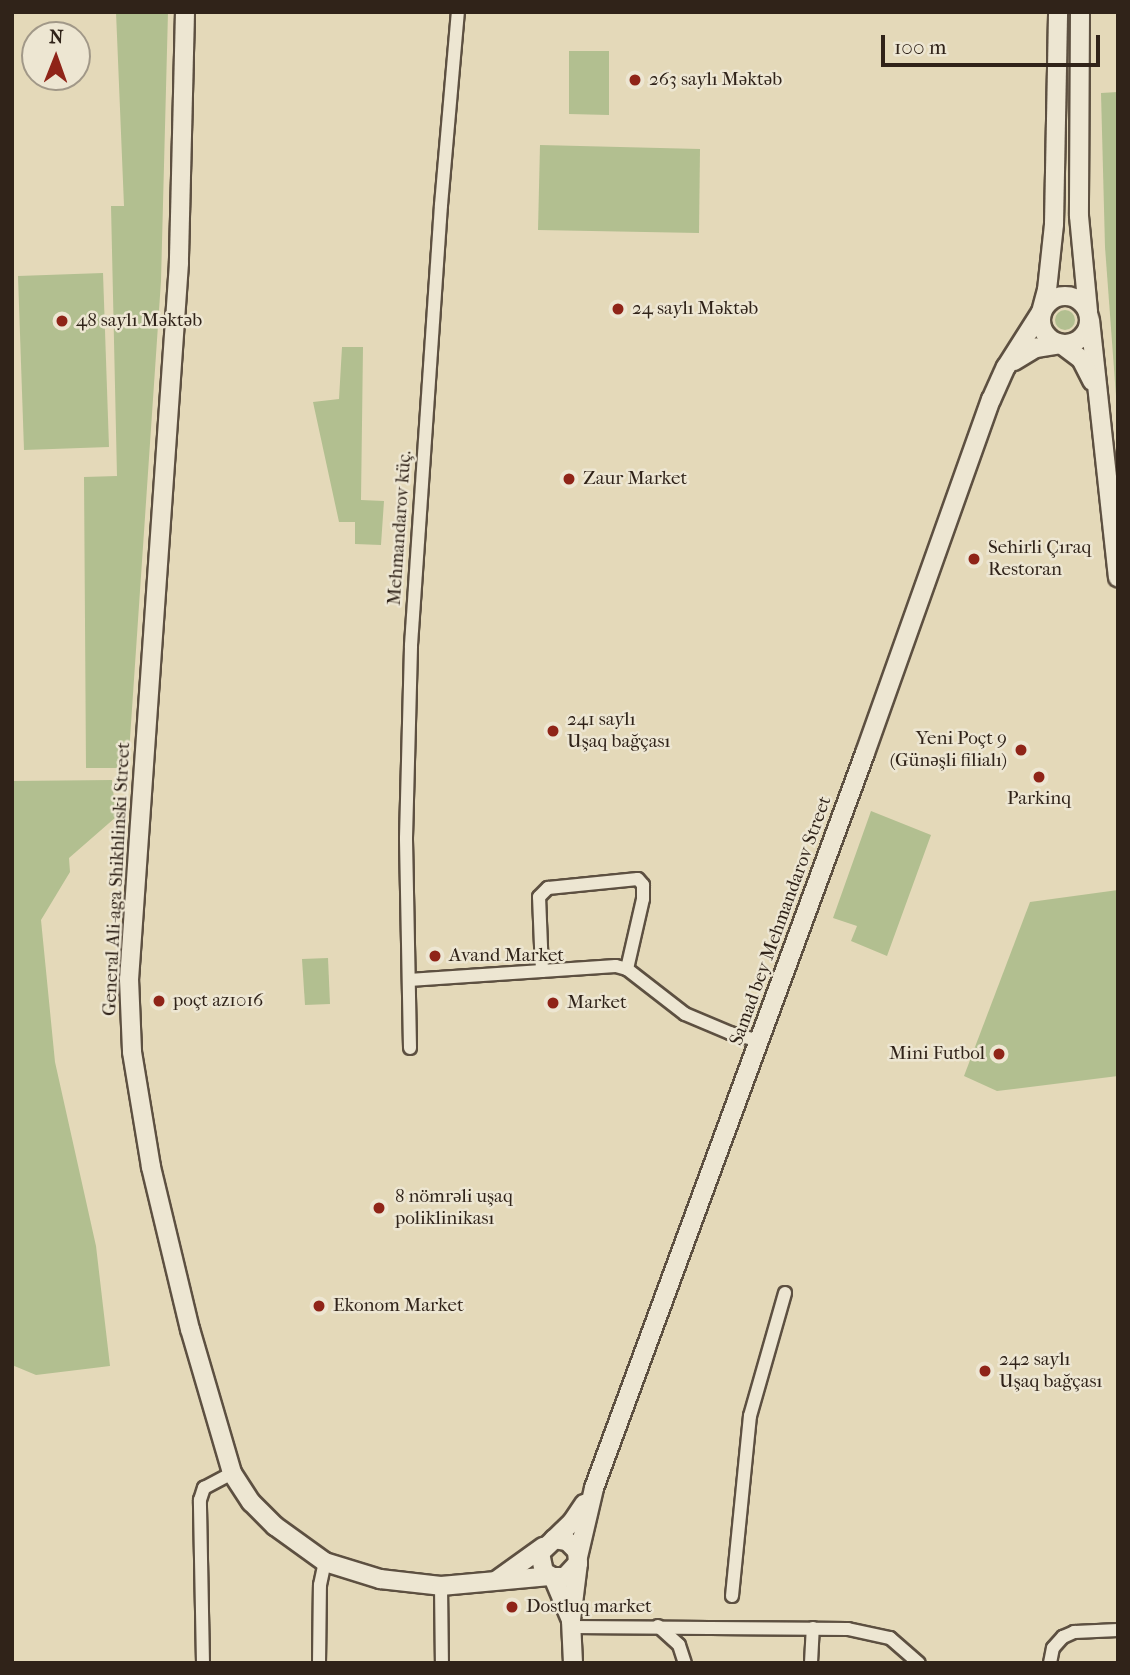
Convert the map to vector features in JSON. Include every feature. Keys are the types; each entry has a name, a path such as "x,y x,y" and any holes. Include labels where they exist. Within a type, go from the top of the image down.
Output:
{"main road":[{"name":"General Ali-aga Shikhlinski Street","path":"185,12 179,263 138,841 130,1014 140,1114 151,1167 206,1391 232,1473 251,1502 275,1526 325,1562 380,1579 441,1586 551,1576"},
{"path":"1058,12 1055,224 1047,290 1040,321 1046,336 1081,359 1100,401"},
{"path":"1080,12 1079,216 1118,577"},
{"path":"1006,367 1036,348 1070,344 1084,335 1089,316 1080,300 1065,295 1050,300 1041,312"},
{"name":"Samad bey Mehmandarov Street","path":"594,1488 759,1041 990,400 1006,367 1041,312"},
{"path":"497,1580 549,1543 572,1522 594,1488"},
{"path":"573,1663 571,1623 578,1560 594,1488"},
{"path":"549,1543 573,1545 578,1560 570,1574 551,1576"},
{"path":"549,1543 541,1566 551,1576 571,1623"}],"street":[{"name":"Mehmandarov küç.","path":"410,1048 406,838 411,645 441,205 458,12"},
{"path":"542,971 539,897 548,888 638,879 643,885 643,899 627,968"},
{"path":"409,979 616,966 627,968 685,1014 730,1033 759,1041"},
{"path":"732,1596 750,1416 785,1293"},
{"path":"203,1663 200,1500 204,1488 232,1473"},
{"path":"319,1663 320,1585 325,1562"},
{"path":"441,1586 442,1663"},
{"path":"571,1623 848,1629 890,1638 919,1663"},
{"path":"657,1626 679,1645 685,1663"},
{"path":"811,1663 813,1628"},
{"path":"1050,1663 1053,1648 1063,1637 1074,1632 1118,1630"}],"green space":[{"path":"116,12 168,12 161,281 128,768 86,768 84,477 117,476 111,206 124,206"},
{"path":"569,51 609,51 609,115 569,114"},
{"path":"1118,92 1118,423 1105,247 1101,93"},
{"path":"540,145 700,149 699,233 538,230"},
{"path":"103,273 109,447 24,450 18,276"},
{"path":"1061,310 1069,310 1075,320 1069,330 1061,330 1055,324 1055,316"},
{"path":"342,347 363,347 361,500 384,501 381,545 355,544 355,522 339,522 313,402 339,399"},
{"path":"112,780 116,817 69,858 70,872 41,920 55,1062 96,1246 110,1366 36,1375 12,1365 12,781"},
{"path":"871,811 931,835 887,956 851,941 857,926 833,918"},
{"path":"1118,890 1118,1076 997,1091 964,1076 1030,902"},
{"path":"328,958 330,1004 305,1005 302,959"}],"place":[{"name":"263 saylı Məktəb","path":"635,80"},
{"name":"24 saylı Məktəb","path":"618,309"},
{"name":"48 saylı Məktəb","path":"62,321"},
{"name":"Zaur Market","path":"569,479"},
{"name":"Sehirli Çıraq Restoran","path":"974,559"},
{"name":"241 saylı Uşaq bağçası","path":"553,731"},
{"name":"Yeni Poçt 9 (Günəşli filialı)","path":"1021,750"},
{"name":"Parkinq","path":"1039,777"},
{"name":"Avand Market","path":"435,956"},
{"name":"poçt az1016","path":"159,1001"},
{"name":"Market","path":"553,1003"},
{"name":"Mini Futbol","path":"999,1054"},
{"name":"8 nömrəli uşaq poliklinikası","path":"379,1208"},
{"name":"Ekonom Market","path":"319,1306"},
{"name":"242 saylı Uşaq bağçası","path":"985,1371"},
{"name":"Dostluq market","path":"512,1607"}]}
